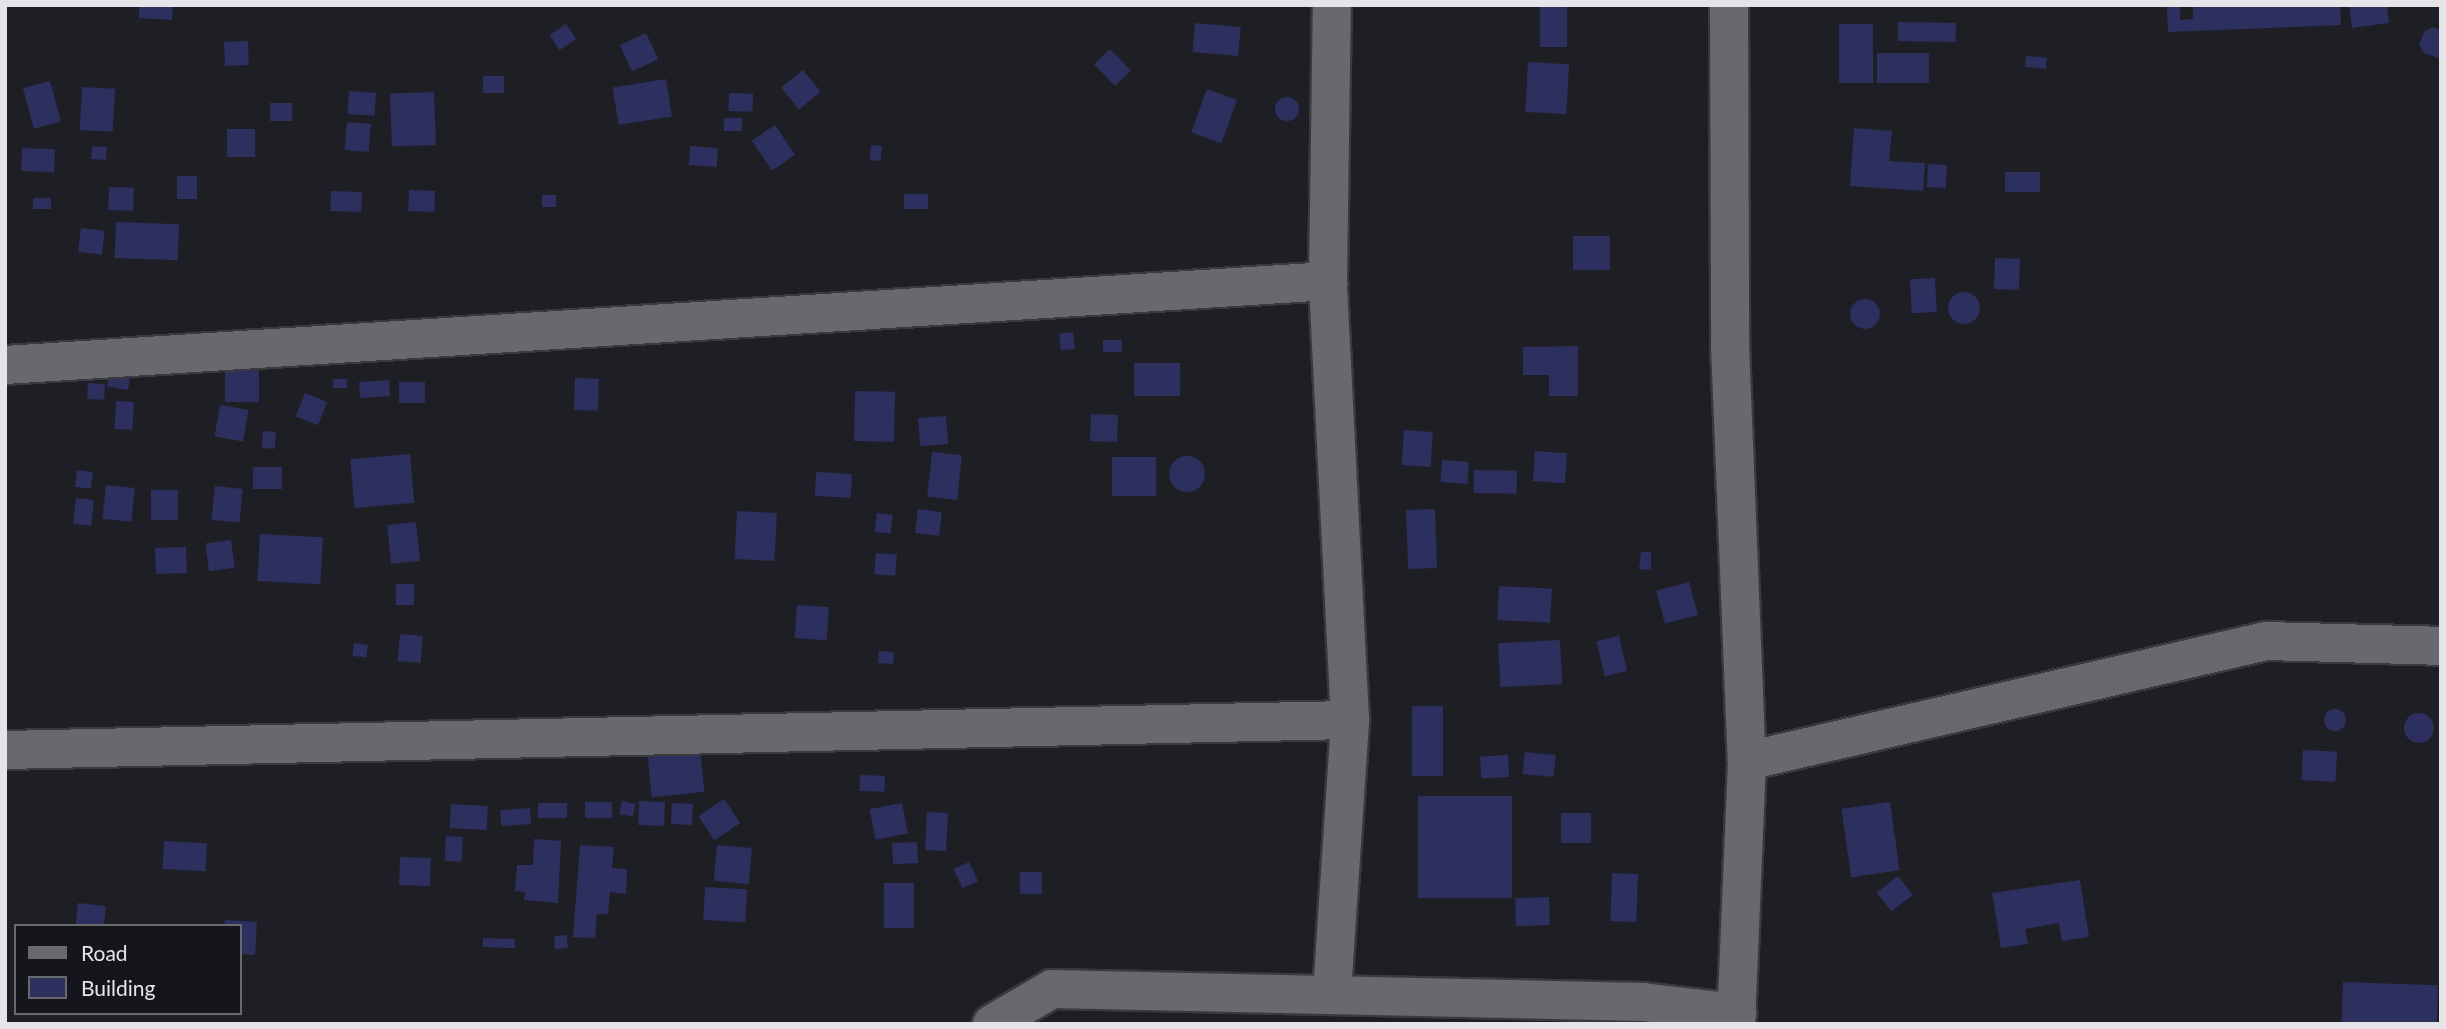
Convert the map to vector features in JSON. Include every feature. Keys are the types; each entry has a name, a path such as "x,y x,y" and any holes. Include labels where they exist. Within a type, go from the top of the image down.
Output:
{"street":[{"path":"1332,5 1328,281 1350,720 1332,993"},
{"path":"992,1024 1052,989 1332,993 1643,1002 1737,1018 1747,761 1730,345 1729,5"},
{"path":"5,365 1328,281"},
{"path":"1747,761 2266,641 2441,646"},
{"path":"5,750 1350,720"}],"building":[{"path":"139,5 173,5 172,20 139,18"},
{"path":"1540,5 1567,5 1567,47 1540,47"},
{"path":"2167,5 2180,5 2180,20 2193,19 2193,5 2340,5 2341,25 2168,32"},
{"path":"2349,5 2387,5 2389,23 2352,28"},
{"path":"1898,22 1956,23 1956,42 1898,41"},
{"path":"1195,23 1241,27 1238,56 1192,52"},
{"path":"566,24 576,39 559,50 549,35"},
{"path":"1839,24 1873,24 1873,83 1839,83"},
{"path":"2433,27 2441,30 2441,56 2438,58 2424,53 2419,44 2425,31"},
{"path":"646,33 658,59 632,72 620,45"},
{"path":"248,41 249,65 225,66 224,42"},
{"path":"1110,49 1131,71 1115,86 1094,64"},
{"path":"1877,53 1929,53 1929,83 1877,83"},
{"path":"2026,56 2047,58 2046,69 2025,67"},
{"path":"1528,62 1569,64 1566,114 1525,112"},
{"path":"803,70 821,92 799,109 781,88"},
{"path":"483,76 504,76 504,93 483,93"},
{"path":"666,79 672,117 619,125 613,87"},
{"path":"50,81 61,122 34,129 23,88"},
{"path":"82,87 115,89 113,132 80,130"},
{"path":"1207,89 1237,100 1221,143 1191,132"},
{"path":"349,91 376,93 374,116 347,114"},
{"path":"434,92 436,145 392,147 390,94"},
{"path":"729,93 753,94 752,112 728,111"},
{"path":"1287,97 1295,101 1299,109 1295,117 1287,121 1279,117 1275,109 1279,101"},
{"path":"270,103 292,103 292,121 270,121"},
{"path":"724,118 742,118 742,131 724,131"},
{"path":"347,122 371,124 368,152 345,150"},
{"path":"775,125 795,155 772,171 752,141"},
{"path":"1854,128 1892,131 1889,161 1925,163 1923,191 1850,186"},
{"path":"227,129 255,129 255,157 227,157"},
{"path":"871,145 882,146 881,161 870,160"},
{"path":"92,146 107,147 106,160 91,159"},
{"path":"690,146 718,148 717,167 689,165"},
{"path":"22,148 55,149 54,172 21,171"},
{"path":"1928,164 1947,165 1946,188 1927,187"},
{"path":"2005,172 2040,172 2040,192 2005,192"},
{"path":"177,176 197,176 197,199 177,199"},
{"path":"109,187 134,188 133,211 108,210"},
{"path":"409,190 435,191 434,212 408,211"},
{"path":"331,191 362,192 361,212 330,211"},
{"path":"904,194 928,194 928,209 904,209"},
{"path":"542,195 556,195 556,207 542,207"},
{"path":"33,198 51,198 51,209 33,209"},
{"path":"116,222 179,224 178,260 115,258"},
{"path":"81,228 105,231 102,255 78,252"},
{"path":"1573,236 1610,236 1610,270 1573,270"},
{"path":"1995,258 2020,259 2019,290 1994,289"},
{"path":"1935,278 1937,312 1912,313 1910,279"},
{"path":"1964,292 1975,297 1980,308 1975,319 1964,324 1953,319 1948,308 1953,297"},
{"path":"1865,299 1876,303 1880,314 1876,325 1865,329 1854,325 1850,314 1854,303"},
{"path":"1073,332 1075,349 1061,351 1059,334"},
{"path":"1103,340 1122,340 1122,352 1103,352"},
{"path":"1578,346 1578,396 1549,396 1549,375 1523,375 1523,347"},
{"path":"1134,363 1180,363 1180,396 1134,396"},
{"path":"110,368 131,371 128,390 107,387"},
{"path":"225,370 259,370 259,402 225,402"},
{"path":"575,378 599,379 598,411 574,410"},
{"path":"333,379 347,379 347,388 333,388"},
{"path":"389,380 390,396 360,398 359,382"},
{"path":"399,382 425,382 425,403 399,403"},
{"path":"88,383 105,384 104,400 87,399"},
{"path":"855,391 895,392 894,442 854,441"},
{"path":"305,393 327,402 318,425 296,416"},
{"path":"116,401 134,402 133,430 115,429"},
{"path":"220,405 249,410 243,442 214,437"},
{"path":"1091,414 1118,415 1117,442 1090,441"},
{"path":"946,416 948,444 920,446 918,418"},
{"path":"1404,430 1433,432 1430,467 1402,465"},
{"path":"263,431 276,432 275,449 262,448"},
{"path":"1535,451 1567,453 1565,483 1533,481"},
{"path":"932,452 962,455 957,500 927,497"},
{"path":"410,454 414,503 354,508 350,459"},
{"path":"1187,456 1200,461 1205,474 1200,487 1187,492 1174,487 1169,474 1174,461"},
{"path":"1112,457 1156,457 1156,496 1112,496"},
{"path":"1442,460 1469,462 1467,484 1440,482"},
{"path":"253,467 282,467 282,489 253,489"},
{"path":"77,470 93,472 91,489 75,487"},
{"path":"1474,470 1517,471 1517,494 1474,493"},
{"path":"816,472 852,474 851,498 815,496"},
{"path":"106,485 135,488 131,522 102,519"},
{"path":"215,486 243,489 239,523 211,520"},
{"path":"151,490 178,490 178,520 151,520"},
{"path":"76,498 94,500 91,526 73,524"},
{"path":"918,509 942,512 939,536 915,533"},
{"path":"1435,509 1437,568 1408,569 1406,510"},
{"path":"737,511 777,513 774,561 734,559"},
{"path":"877,513 893,515 891,534 875,532"},
{"path":"416,522 420,561 391,564 387,525"},
{"path":"260,534 323,537 320,584 258,581"},
{"path":"231,540 235,568 209,571 205,544"},
{"path":"186,547 187,573 156,574 155,548"},
{"path":"1641,552 1651,552 1651,570 1639,569"},
{"path":"876,553 897,555 895,576 874,574"},
{"path":"1689,582 1698,615 1665,624 1656,591"},
{"path":"396,584 414,584 414,605 396,605"},
{"path":"1499,586 1552,589 1550,623 1497,620"},
{"path":"797,605 829,607 827,640 795,638"},
{"path":"400,634 423,636 421,663 398,661"},
{"path":"1619,636 1627,671 1605,676 1597,641"},
{"path":"1560,640 1562,684 1500,687 1498,643"},
{"path":"354,643 368,645 366,658 352,656"},
{"path":"879,651 894,652 893,664 878,663"},
{"path":"1412,706 1443,706 1443,776 1412,776"},
{"path":"2335,709 2343,712 2346,720 2343,728 2335,731 2327,728 2324,720 2327,712"},
{"path":"2419,713 2425,714 2433,722 2433,734 2425,742 2419,743 2413,742 2405,734 2404,728 2405,722 2413,714"},
{"path":"700,748 705,792 652,797 647,754"},
{"path":"2303,750 2337,752 2335,782 2301,780"},
{"path":"1525,752 1556,755 1554,777 1523,774"},
{"path":"1508,755 1509,777 1481,778 1480,756"},
{"path":"860,775 885,776 884,792 859,791"},
{"path":"1418,796 1512,796 1512,898 1418,898"},
{"path":"724,799 740,823 715,840 698,816"},
{"path":"622,801 636,804 633,817 619,814"},
{"path":"639,801 665,802 664,826 638,825"},
{"path":"585,802 612,802 612,818 585,818"},
{"path":"1890,802 1900,870 1851,877 1841,809"},
{"path":"538,803 567,803 567,818 538,818"},
{"path":"672,803 693,804 692,825 671,824"},
{"path":"902,803 908,833 876,840 870,809"},
{"path":"451,804 488,806 487,830 450,828"},
{"path":"530,808 531,824 501,826 500,810"},
{"path":"927,812 948,813 946,851 925,850"},
{"path":"1561,813 1591,813 1591,843 1561,843"},
{"path":"446,836 463,837 462,862 445,861"},
{"path":"534,839 561,841 558,903 524,900 525,892 515,891 517,865 533,865"},
{"path":"164,841 207,843 205,871 163,869"},
{"path":"917,842 918,863 893,864 892,843"},
{"path":"580,845 614,847 612,868 627,869 626,894 610,892 608,914 597,914 595,938 573,937"},
{"path":"717,845 752,848 749,884 714,881"},
{"path":"400,857 431,858 430,886 399,885"},
{"path":"969,862 978,881 962,888 954,869"},
{"path":"1020,872 1042,872 1042,894 1020,894"},
{"path":"1612,873 1638,874 1636,922 1610,921"},
{"path":"1898,876 1913,895 1891,912 1877,893"},
{"path":"2080,880 2089,937 2062,941 2059,923 2025,929 2028,944 2001,948 1992,893"},
{"path":"884,883 914,883 914,928 884,928"},
{"path":"705,887 747,889 745,922 703,920"},
{"path":"1549,897 1550,925 1516,926 1515,898"},
{"path":"78,903 106,906 104,924 76,924"},
{"path":"225,920 257,922 255,955 242,954 242,924 224,924"},
{"path":"567,935 568,948 555,949 554,936"},
{"path":"483,938 515,939 515,948 483,947"},
{"path":"2343,982 2438,985 2437,1024 2342,1023"}]}
